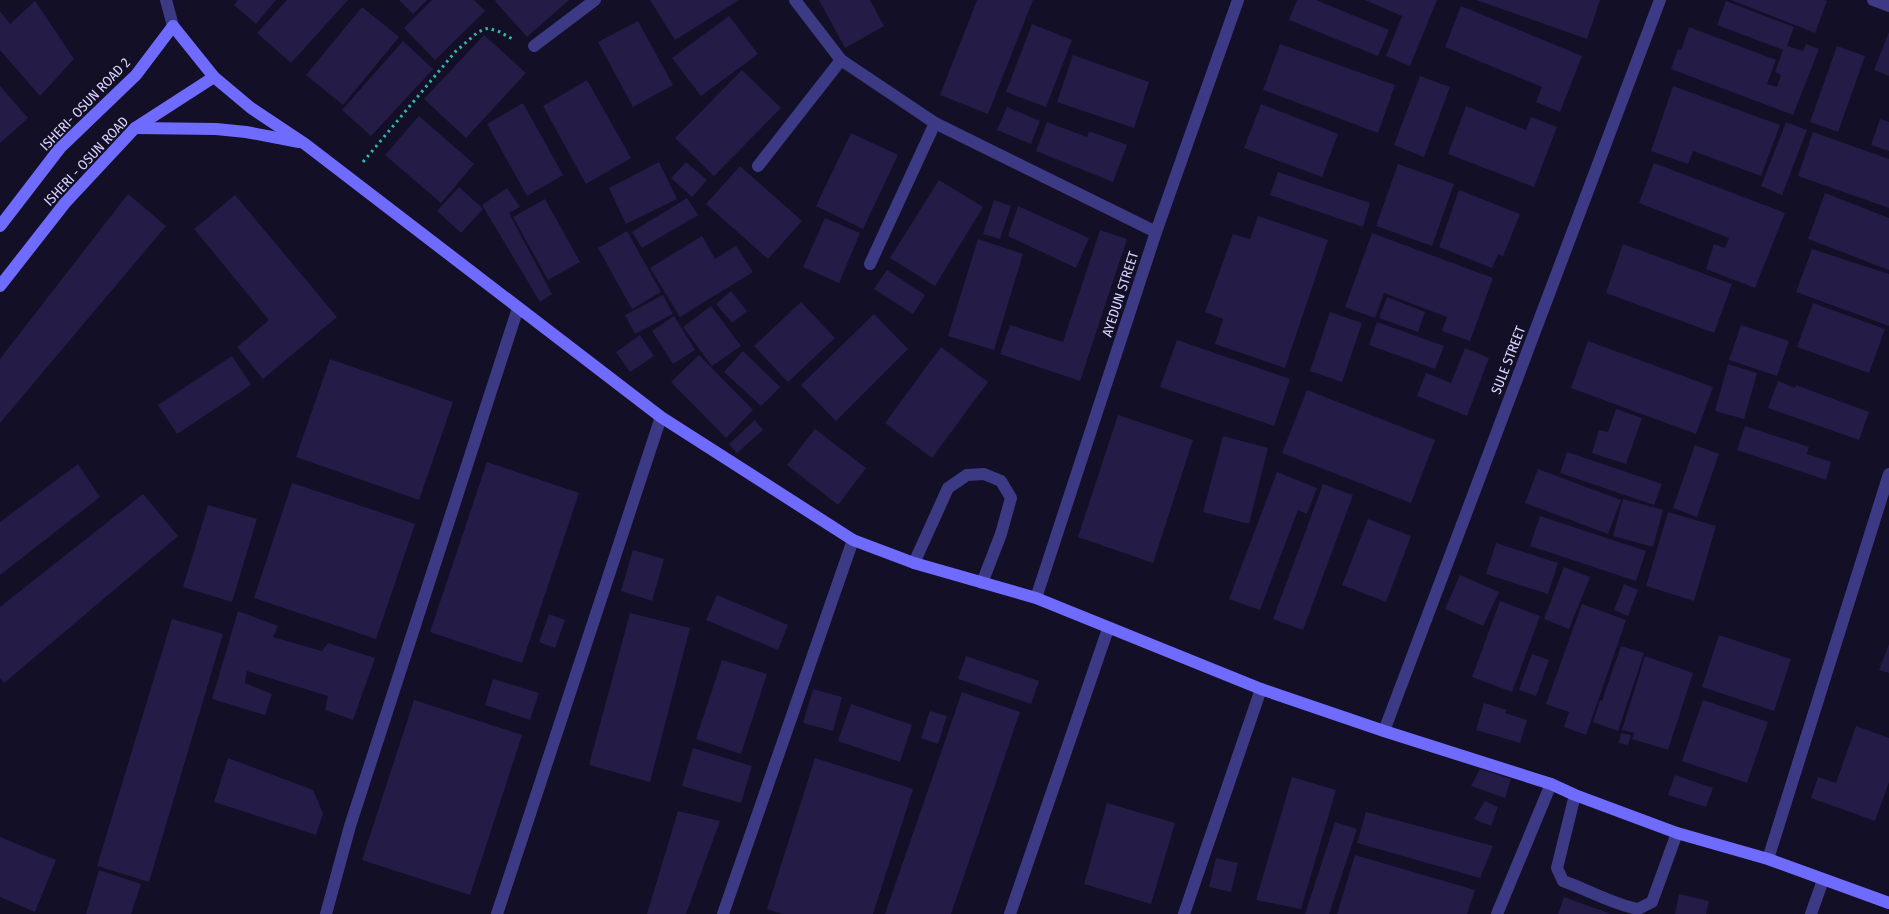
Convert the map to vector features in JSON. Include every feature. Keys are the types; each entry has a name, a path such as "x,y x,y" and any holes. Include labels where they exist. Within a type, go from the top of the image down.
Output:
{"main road":[{"path":"173,26 214,77 251,108 305,144 661,417 852,540 914,563 1036,598 1108,629 1262,690 1551,784 1574,795 1677,833 1768,859 1889,902"},
{"name":"ISHERI- OSUN ROAD 2","path":"0,226 60,148 136,75 173,26"},
{"name":"ISHERI - OSUN ROAD","path":"0,286 65,203 135,128 214,77"},
{"path":"135,128 216,129 246,132 305,144"}],"street":[{"path":"166,0 173,26"},
{"path":"534,46 594,0"},
{"path":"796,0 841,60 935,123 1156,232"},
{"name":"AYEDUN STREET","path":"1036,598 1156,232 1238,0"},
{"name":"SULE STREET","path":"1384,731 1660,0"},
{"path":"1873,0 1889,6"},
{"path":"758,166 841,60"},
{"path":"870,264 935,123"},
{"path":"326,914 350,826 518,308"},
{"path":"497,914 661,417"},
{"path":"914,563 948,488 967,475 984,474 1001,481 1011,498 1001,534 982,583"},
{"path":"1768,859 1889,474"},
{"path":"723,914 852,540"},
{"path":"1010,914 1108,629"},
{"path":"1184,914 1262,690"},
{"path":"1497,914 1551,784"},
{"path":"1574,795 1557,868 1563,881 1585,888 1591,894 1620,905 1638,909 1652,902 1677,833"},
{"path":"1811,914 1823,880"}],"path":[{"path":"350,178 455,52 478,32 488,28 516,41 534,46"}],"building":[{"path":"238,0 276,0 256,24 234,5"},
{"path":"287,0 348,0 291,63 257,33"},
{"path":"399,0 427,0 413,14"},
{"path":"432,0 474,0 485,11 435,60 404,28"},
{"path":"496,0 569,0 527,37"},
{"path":"650,0 739,0 675,40"},
{"path":"819,0 870,0 884,26 845,48"},
{"path":"977,0 1033,0 988,114 940,95"},
{"path":"1297,0 1316,0 1389,30 1378,56 1289,20"},
{"path":"1365,0 1437,0 1410,66 1386,56 1402,16"},
{"path":"1476,0 1600,0 1587,39"},
{"path":"1731,0 1824,0 1827,1 1815,33"},
{"path":"35,1 74,59 40,96 0,50 0,11 10,24"},
{"path":"1726,1 1794,27 1787,46 1803,51 1806,44 1819,49 1793,115 1671,69 1678,49 1681,50 1689,27 1776,60 1767,84 1777,87 1781,75 1775,72 1783,50 1717,25"},
{"path":"1461,6 1582,56 1560,112 1536,102 1542,87 1445,47"},
{"path":"362,7 399,37 343,105 306,75"},
{"path":"729,16 758,54 701,96 672,58"},
{"path":"638,21 673,85 633,107 598,42"},
{"path":"1032,24 1072,40 1046,107 1006,92"},
{"path":"1889,32 1889,76 1874,70"},
{"path":"484,35 526,73 466,138 424,99"},
{"path":"403,41 433,69 371,136 342,110"},
{"path":"1280,44 1395,85 1378,133 1263,90"},
{"path":"1837,46 1865,56 1838,132 1810,122"},
{"path":"1073,55 1149,82 1134,128 1057,102"},
{"path":"742,70 781,108 714,176 675,138"},
{"path":"1420,76 1450,87 1424,157 1394,145"},
{"path":"587,80 631,158 586,184 543,106"},
{"path":"0,86 28,118 0,143"},
{"path":"1673,86 1780,125 1761,176 1693,151 1688,164 1651,151"},
{"path":"523,103 563,175 527,196 487,124"},
{"path":"1261,104 1338,134 1322,177 1244,148"},
{"path":"1466,106 1526,130 1531,117 1557,127 1534,187 1448,154"},
{"path":"1007,107 1040,121 1031,144 997,130"},
{"path":"419,116 474,164 441,203 385,155"},
{"path":"1880,119 1889,122 1889,151 1871,145"},
{"path":"1047,122 1087,137 1089,131 1127,145 1113,182 1036,151"},
{"path":"1786,122 1807,130 1782,195 1761,186"},
{"path":"1813,132 1889,159 1889,208 1798,176"},
{"path":"851,133 898,155 863,229 816,206"},
{"path":"659,162 677,199 626,224 609,188"},
{"path":"686,162 707,180 692,197 671,178"},
{"path":"1654,163 1785,213 1755,288 1706,269 1714,244 1725,248 1729,238 1639,203"},
{"path":"1398,164 1454,184 1432,246 1376,226"},
{"path":"740,166 802,221 768,259 706,204"},
{"path":"1278,172 1370,203 1363,227 1270,195"},
{"path":"939,180 983,207 935,286 890,258"},
{"path":"459,187 483,209 461,233 437,211"},
{"path":"507,188 520,207 509,213 552,294 540,302 482,205"},
{"path":"1459,190 1520,214 1503,256 1498,254 1492,268 1439,247"},
{"path":"1825,193 1889,218 1889,270 1808,239"},
{"path":"128,194 166,226 0,423 0,359"},
{"path":"235,195 337,317 263,379 237,347 269,320 194,229"},
{"path":"687,198 698,215 642,248 632,232"},
{"path":"545,199 580,262 548,280 513,217"},
{"path":"994,200 1011,206 1000,239 983,234"},
{"path":"1018,206 1089,238 1076,268 1008,236"},
{"path":"1258,216 1328,240 1285,368 1215,344 1223,319 1205,312 1233,234 1250,239"},
{"path":"825,218 860,233 839,283 803,267"},
{"path":"1100,230 1127,239 1080,381 1000,354 1010,325 1063,342"},
{"path":"627,231 661,292 632,309 598,248"},
{"path":"1372,233 1493,278 1470,341 1442,331 1447,317 1384,293 1375,318 1345,307"},
{"path":"702,236 715,259 736,246 753,272 680,317 650,268"},
{"path":"978,239 1023,254 994,350 948,336"},
{"path":"1623,244 1732,284 1714,333 1606,293"},
{"path":"1812,249 1889,274 1889,326 1796,292"},
{"path":"887,270 925,295 913,314 874,289"},
{"path":"731,291 747,311 732,323 716,304"},
{"path":"663,295 673,314 635,334 625,315"},
{"path":"1387,297 1425,312 1418,332 1379,318"},
{"path":"801,302 835,338 788,382 754,346"},
{"path":"1813,303 1885,329 1869,373 1797,347"},
{"path":"711,306 741,346 712,366 683,327"},
{"path":"1330,312 1362,323 1342,382 1310,371"},
{"path":"874,314 908,349 836,421 801,385"},
{"path":"674,316 695,350 673,364 652,331"},
{"path":"1377,322 1444,346 1435,369 1369,345"},
{"path":"1741,325 1789,341 1777,376 1729,360"},
{"path":"640,335 654,356 630,372 616,352"},
{"path":"1177,340 1290,379 1274,426 1160,387"},
{"path":"1588,341 1713,387 1696,434 1571,388"},
{"path":"941,347 988,382 932,458 885,423"},
{"path":"1465,348 1489,358 1467,416 1417,396 1426,373 1451,383"},
{"path":"743,351 780,387 761,406 724,372"},
{"path":"699,355 753,410 726,438 671,382"},
{"path":"232,356 251,385 177,434 158,405"},
{"path":"330,359 453,402 419,500 296,457"},
{"path":"1728,364 1757,373 1744,419 1715,411"},
{"path":"1778,381 1795,388 1796,385 1869,412 1859,440 1768,408"},
{"path":"1307,390 1435,440 1411,503 1282,453"},
{"path":"1616,409 1642,418 1626,464 1592,453 1599,430 1608,432"},
{"path":"1118,415 1193,440 1153,563 1078,537"},
{"path":"755,420 763,430 737,453 729,444"},
{"path":"1745,426 1809,447 1807,454 1831,462 1826,480 1737,450"},
{"path":"815,429 866,468 838,505 787,465"},
{"path":"1223,436 1268,448 1249,524 1203,512"},
{"path":"1695,445 1719,454 1697,517 1673,508"},
{"path":"1567,452 1662,484 1654,505 1560,473"},
{"path":"487,462 579,493 522,663 430,632"},
{"path":"78,464 100,497 0,575 0,522"},
{"path":"1538,469 1621,500 1608,534 1525,503"},
{"path":"1277,472 1317,488 1307,514 1298,510 1260,610 1229,599"},
{"path":"292,483 415,524 376,639 254,598"},
{"path":"1323,484 1353,495 1303,630 1273,619"},
{"path":"143,494 178,536 4,683 0,678 0,607"},
{"path":"1623,499 1663,510 1653,547 1613,536"},
{"path":"208,505 257,519 232,602 183,587"},
{"path":"1668,512 1716,526 1694,601 1646,586"},
{"path":"1540,516 1646,551 1636,581 1530,546"},
{"path":"1368,519 1411,536 1386,602 1342,585"},
{"path":"1496,543 1558,563 1548,594 1486,574"},
{"path":"633,550 664,559 652,601 621,591"},
{"path":"1564,567 1590,577 1569,629 1544,619"},
{"path":"1460,575 1499,592 1483,626 1445,609"},
{"path":"1624,584 1638,590 1628,616 1614,610"},
{"path":"717,595 788,625 778,650 706,620"},
{"path":"1500,601 1540,616 1512,692 1472,677"},
{"path":"1582,604 1626,620 1586,735 1564,727 1569,712 1546,704"},
{"path":"238,611 278,626 273,637 322,651 328,643 375,658 353,720 325,710 328,696 247,671 245,683 272,694 265,715 212,699"},
{"path":"630,613 690,628 650,782 589,765"},
{"path":"549,614 565,620 555,648 539,642"},
{"path":"172,619 223,634 149,882 97,866"},
{"path":"1719,635 1791,659 1774,711 1702,687"},
{"path":"1889,644 1889,673 1879,670"},
{"path":"1621,646 1644,653 1618,731 1593,722"},
{"path":"1532,654 1549,660 1536,696 1519,690"},
{"path":"966,656 1039,681 1031,704 958,679"},
{"path":"1645,656 1693,673 1668,750 1632,739 1634,733 1622,730"},
{"path":"722,660 767,674 741,754 696,739"},
{"path":"493,679 539,693 530,720 485,705"},
{"path":"813,689 842,697 833,731 803,723"},
{"path":"962,692 1020,712 951,914 885,914"},
{"path":"414,700 522,735 470,895 362,860"},
{"path":"1703,700 1768,722 1747,783 1682,761"},
{"path":"1484,703 1507,710 1505,713 1527,720 1520,743 1476,730"},
{"path":"851,704 912,725 900,762 838,741"},
{"path":"930,711 947,716 938,744 921,738"},
{"path":"1856,726 1889,738 1889,782 1875,821 1811,798 1818,777 1836,783"},
{"path":"1621,733 1631,735 1628,745 1619,743"},
{"path":"693,748 752,766 741,803 682,786"},
{"path":"228,758 313,790 323,813 316,835 214,802"},
{"path":"815,758 913,789 873,914 782,914 767,909"},
{"path":"1480,769 1511,779 1505,798 1471,786"},
{"path":"1675,775 1713,788 1706,807 1668,795"},
{"path":"1292,777 1336,790 1301,909 1256,900"},
{"path":"1485,801 1498,807 1491,826 1474,819"},
{"path":"1107,803 1175,823 1151,904 1084,884"},
{"path":"678,811 720,821 686,914 647,914"},
{"path":"1366,812 1493,846 1480,878 1357,843"},
{"path":"1335,822 1357,829 1329,914 1305,914"},
{"path":"0,837 56,860 35,912 0,897"},
{"path":"1355,855 1475,890 1467,914 1337,914"},
{"path":"1216,858 1238,863 1231,892 1209,887"},
{"path":"99,870 141,884 131,914 86,914"},
{"path":"1679,894 1709,901 1706,914 1675,914"},
{"path":"1564,897 1611,914 1558,914"}]}
